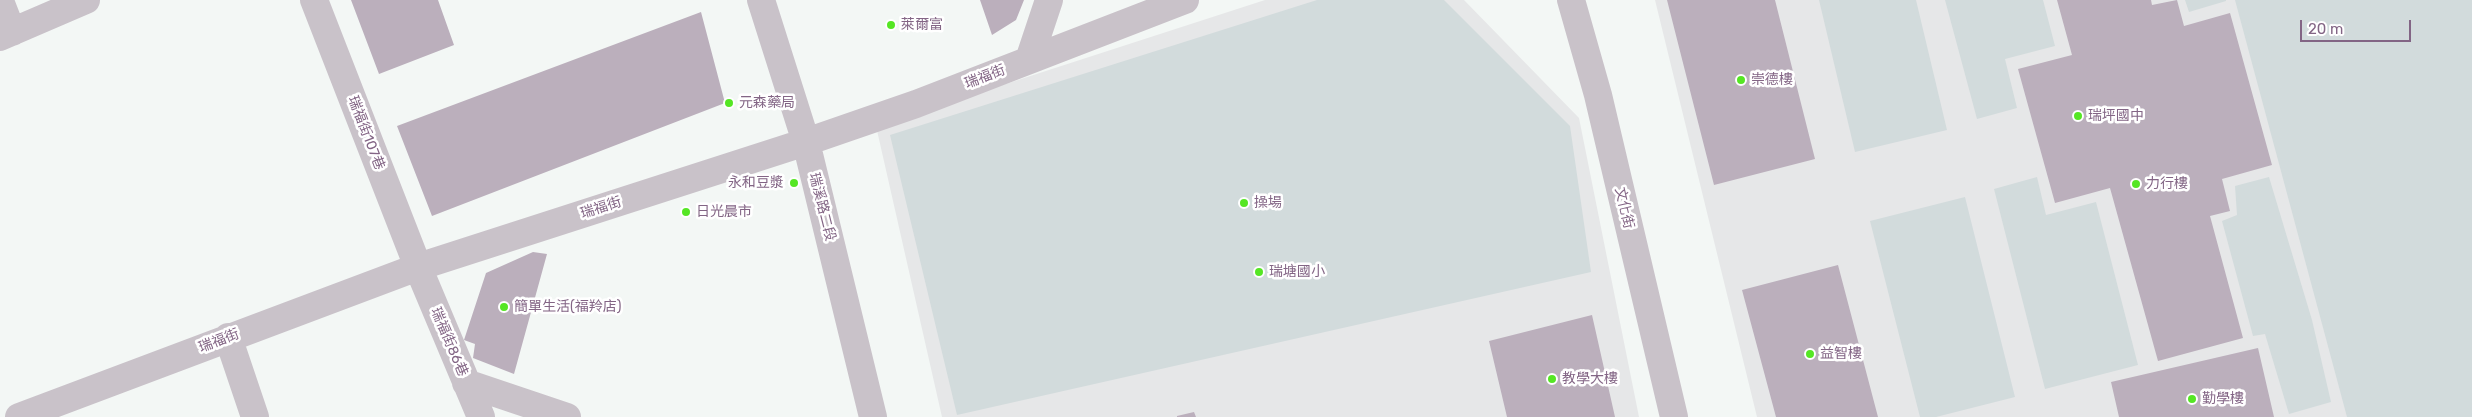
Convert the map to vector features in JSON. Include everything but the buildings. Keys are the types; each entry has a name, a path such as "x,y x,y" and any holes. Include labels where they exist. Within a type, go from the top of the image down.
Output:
{"street":[{"path":"0,1 6,34 86,0"},
{"name":"瑞福街107巷","path":"314,0 418,267"},
{"name":"瑞溪路二段","path":"761,0 806,142 873,417"},
{"path":"1029,60 1049,0"},
{"name":"瑞福街","path":"19,417 46,412 228,337 418,267 806,142 916,104 1185,0"},
{"name":"文化街","path":"1571,0 1598,95 1674,417"},
{"name":"瑞福街86巷","path":"418,267 481,417"},
{"path":"228,337 255,417"},
{"path":"466,383 567,417"}],"shaded area":[{"name":"操場","path":"1265,0 1464,0 1579,118 1639,417 942,417 876,126"},
{"name":"操場","path":"1317,0 1444,0 1570,126 1591,272 957,415 890,135"},
{"name":"瑞坪國中","path":"1655,0 2472,0 2472,417 1757,417"},
{"path":"1819,0 1916,0 1947,130 1855,152"},
{"path":"1945,0 2043,0 2055,46 2005,59 2017,108 1977,119"},
{"path":"2185,0 2226,0 2226,1 2189,12"},
{"path":"2235,0 2472,0 2472,417 2347,417"},
{"path":"2037,177 2046,215 2096,202 2138,365 2045,389 1994,189"},
{"path":"2269,177 2312,320 2331,402 2289,414 2265,334 2253,336 2222,221 2237,215 2235,186"},
{"path":"1965,197 2015,397 1936,417 1920,417 1870,221"}],"place":[{"name":"萊爾富","path":"891,25"},
{"name":"崇德樓","path":"1741,80"},
{"name":"元森藥局","path":"729,103"},
{"name":"瑞坪國中","path":"2078,116"},
{"name":"永和豆漿","path":"794,183"},
{"name":"力行樓","path":"2136,184"},
{"name":"操場","path":"1244,203"},
{"name":"日光晨市","path":"686,212"},
{"name":"瑞塘國小","path":"1259,272"},
{"name":"簡單生活(福羚店)","path":"504,307"},
{"name":"益智樓","path":"1810,354"},
{"name":"教學大樓","path":"1552,379"},
{"name":"勤學樓","path":"2192,399"}]}
